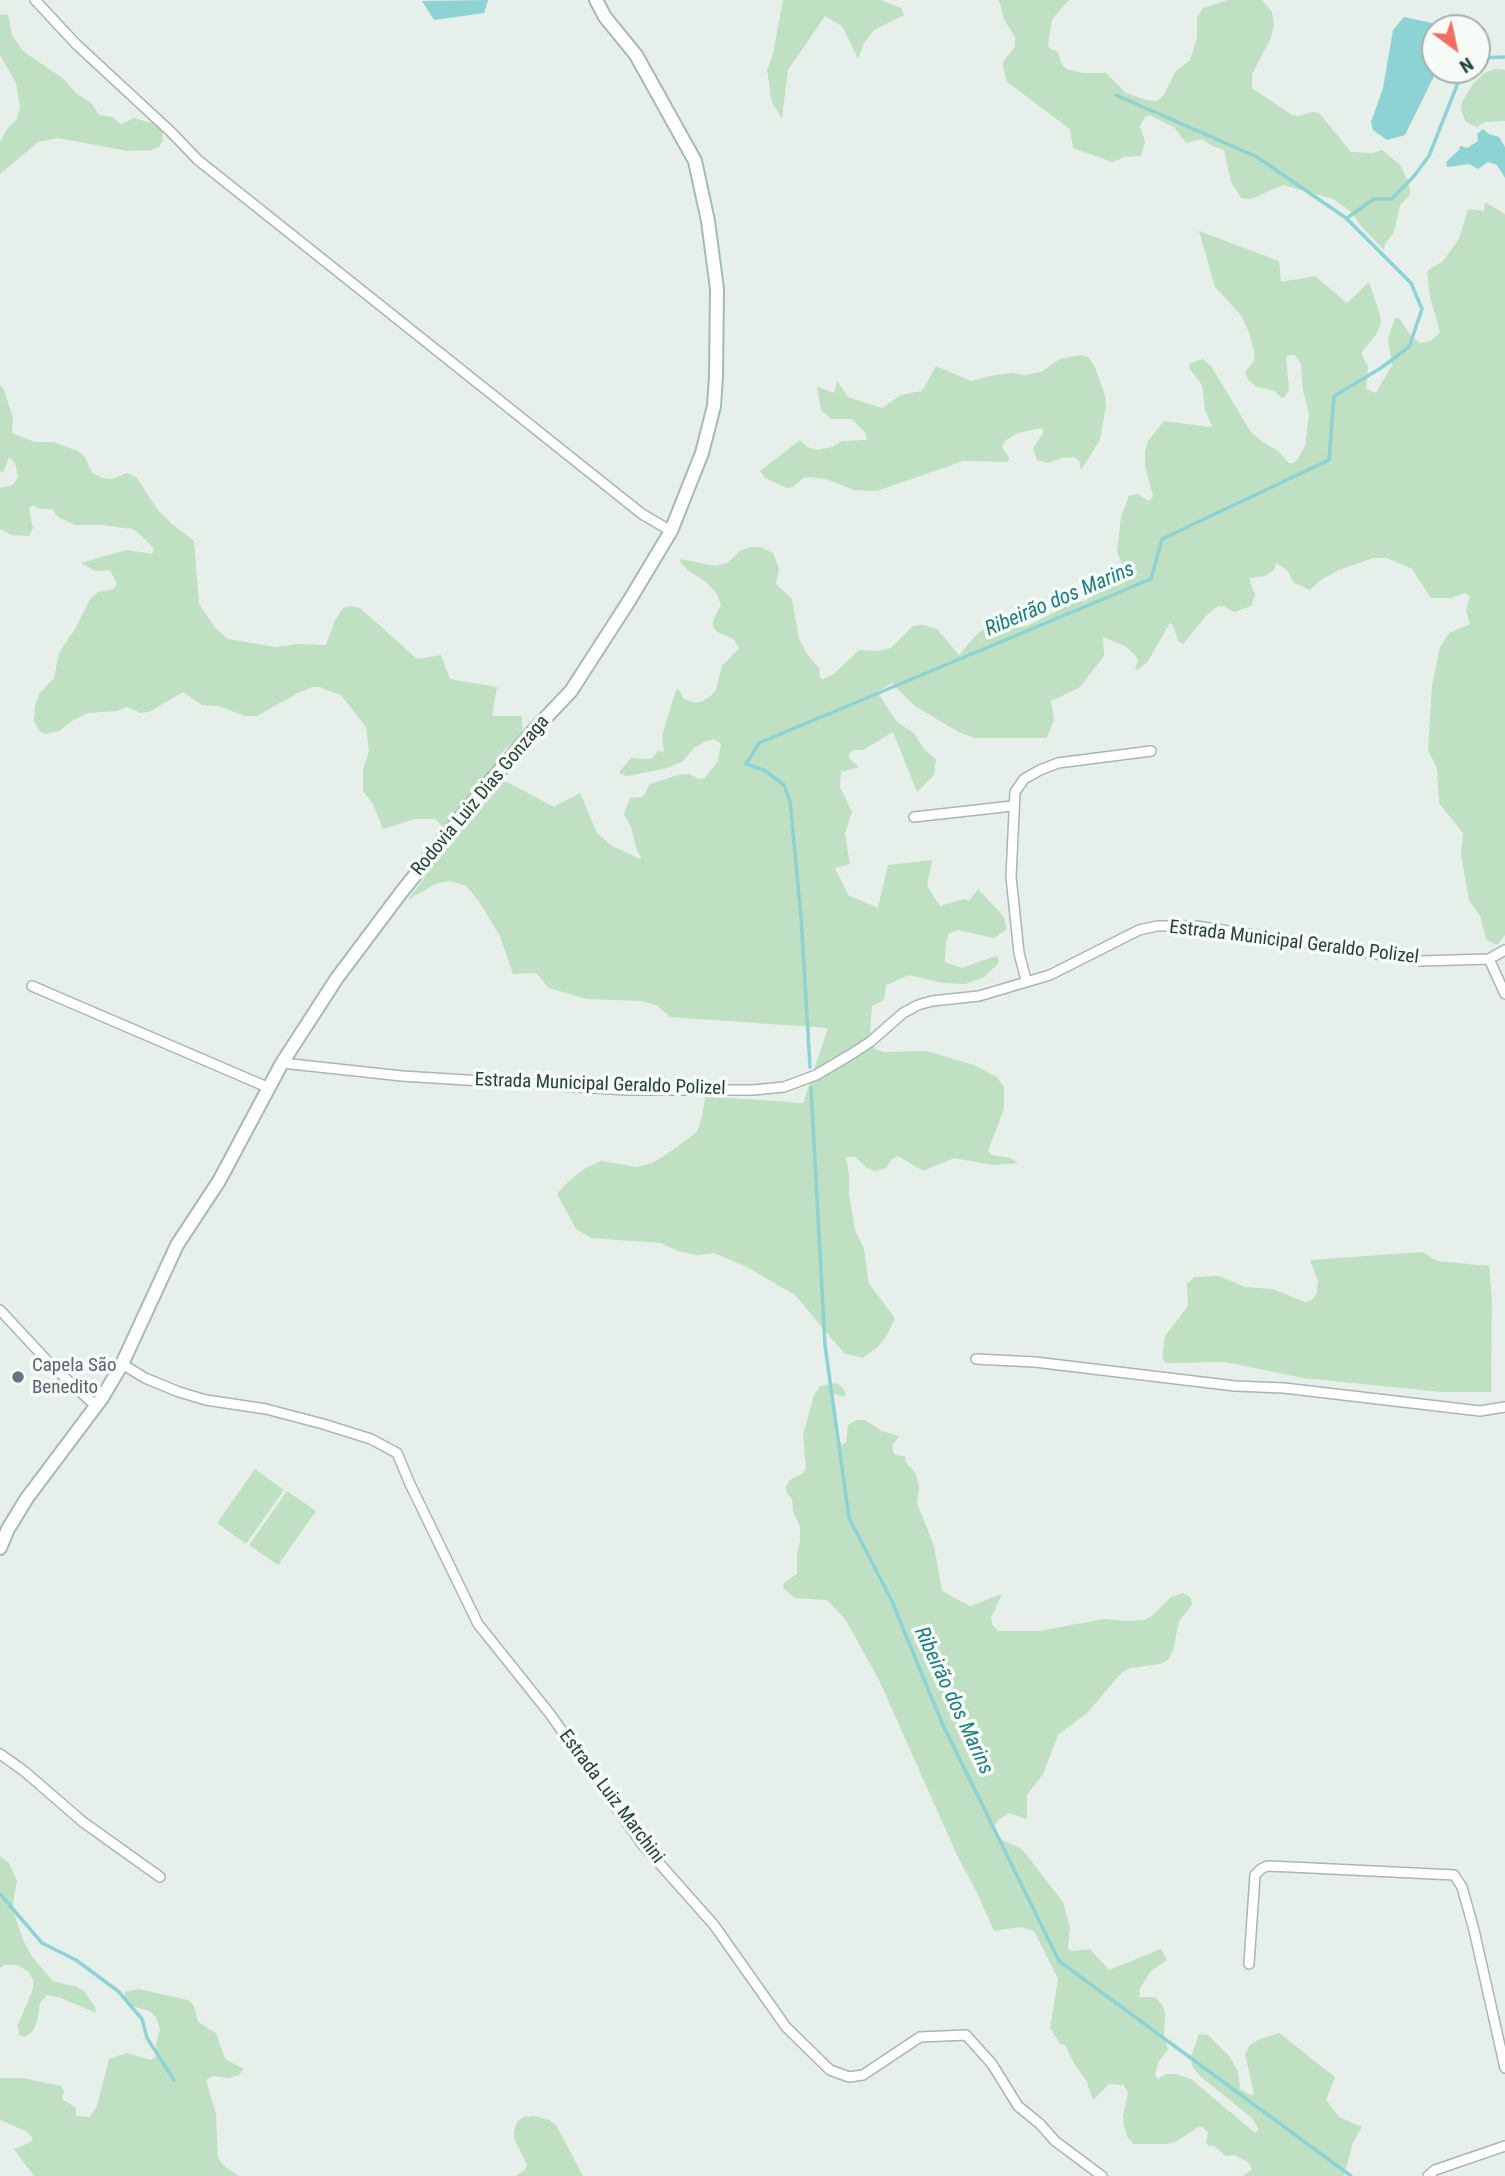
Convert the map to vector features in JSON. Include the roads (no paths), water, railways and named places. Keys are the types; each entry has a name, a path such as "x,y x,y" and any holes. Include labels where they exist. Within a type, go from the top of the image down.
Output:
{"main road":[{"name":"Rodovia Luiz Dias Gonzaga","path":"0,1548 27,1498 96,1406 122,1364 177,1245 219,1181 282,1063 337,978 400,894 486,786 571,691 671,531 702,453 714,406 717,289 708,221 695,161 636,55 605,17 596,0"}],"street":[{"path":"35,0 76,44 198,160 642,514 671,531"},
{"path":"1026,980 1019,953 1011,877 1014,792 1024,779 1058,764 1151,751"},
{"path":"914,817 1012,806"},
{"name":"Estrada Municipal Geraldo Polizel","path":"282,1063 402,1076 626,1090 753,1090 784,1087 816,1075 870,1042 903,1013 918,1005 979,996 1050,975 1139,930 1157,926 1196,926 1421,961 1489,959 1505,950"},
{"path":"1489,959 1505,994"},
{"path":"32,986 267,1087"},
{"path":"0,1310 53,1367 96,1406"},
{"path":"976,1359 1035,1362 1235,1386 1284,1388 1480,1410 1505,1406"},
{"name":"Estrada Luiz Marchini","path":"122,1364 145,1378 179,1392 206,1400 266,1409 323,1424 371,1439 397,1453 478,1624 550,1714 642,1844 714,1925 786,2027 830,2070 849,2077 863,2075 920,2037 966,2035 992,2064 1018,2106 1055,2141 1102,2176"},
{"path":"0,1754 24,1770 83,1822 160,1877"},
{"path":"1249,1964 1255,1875 1261,1869 1268,1866 1454,1875 1462,1887 1474,1930 1505,2068"},
{"path":"1428,2176 1435,2170 1505,2146"}],"water":[{"path":"488,0 484,13 434,20 422,1"},
{"path":"1404,17 1421,21 1421,84 1430,84 1405,135 1387,140 1373,130 1371,122 1383,88 1393,30"},
{"path":"1483,129 1499,137 1505,147 1505,178 1497,165 1488,162 1478,169 1469,164 1447,167 1446,162 1460,146 1467,148 1478,141 1477,134"}],"waterway":[{"path":"1491,58 1505,57"},
{"path":"1347,218 1374,199 1392,199 1414,176 1429,156 1457,84"},
{"name":"Ribeirão dos Marins","path":"810,1067 801,917 790,801 784,785 764,770 746,764 759,743 1151,579 1162,539 1329,460 1334,396 1381,368 1409,347 1422,309 1411,283 1346,218 1257,157 1116,95"},
{"name":"Ribeirão dos Marins","path":"811,1088 825,1345 849,1518 891,1599 942,1723 1059,1961 1351,2176"},
{"name":"Ribeirão dos Marins","path":"0,1894 42,1943 76,1960 118,1991 142,2019 147,2038 174,2080"}],"place":[{"name":"Capela São Benedito","path":"18,1377"}]}
